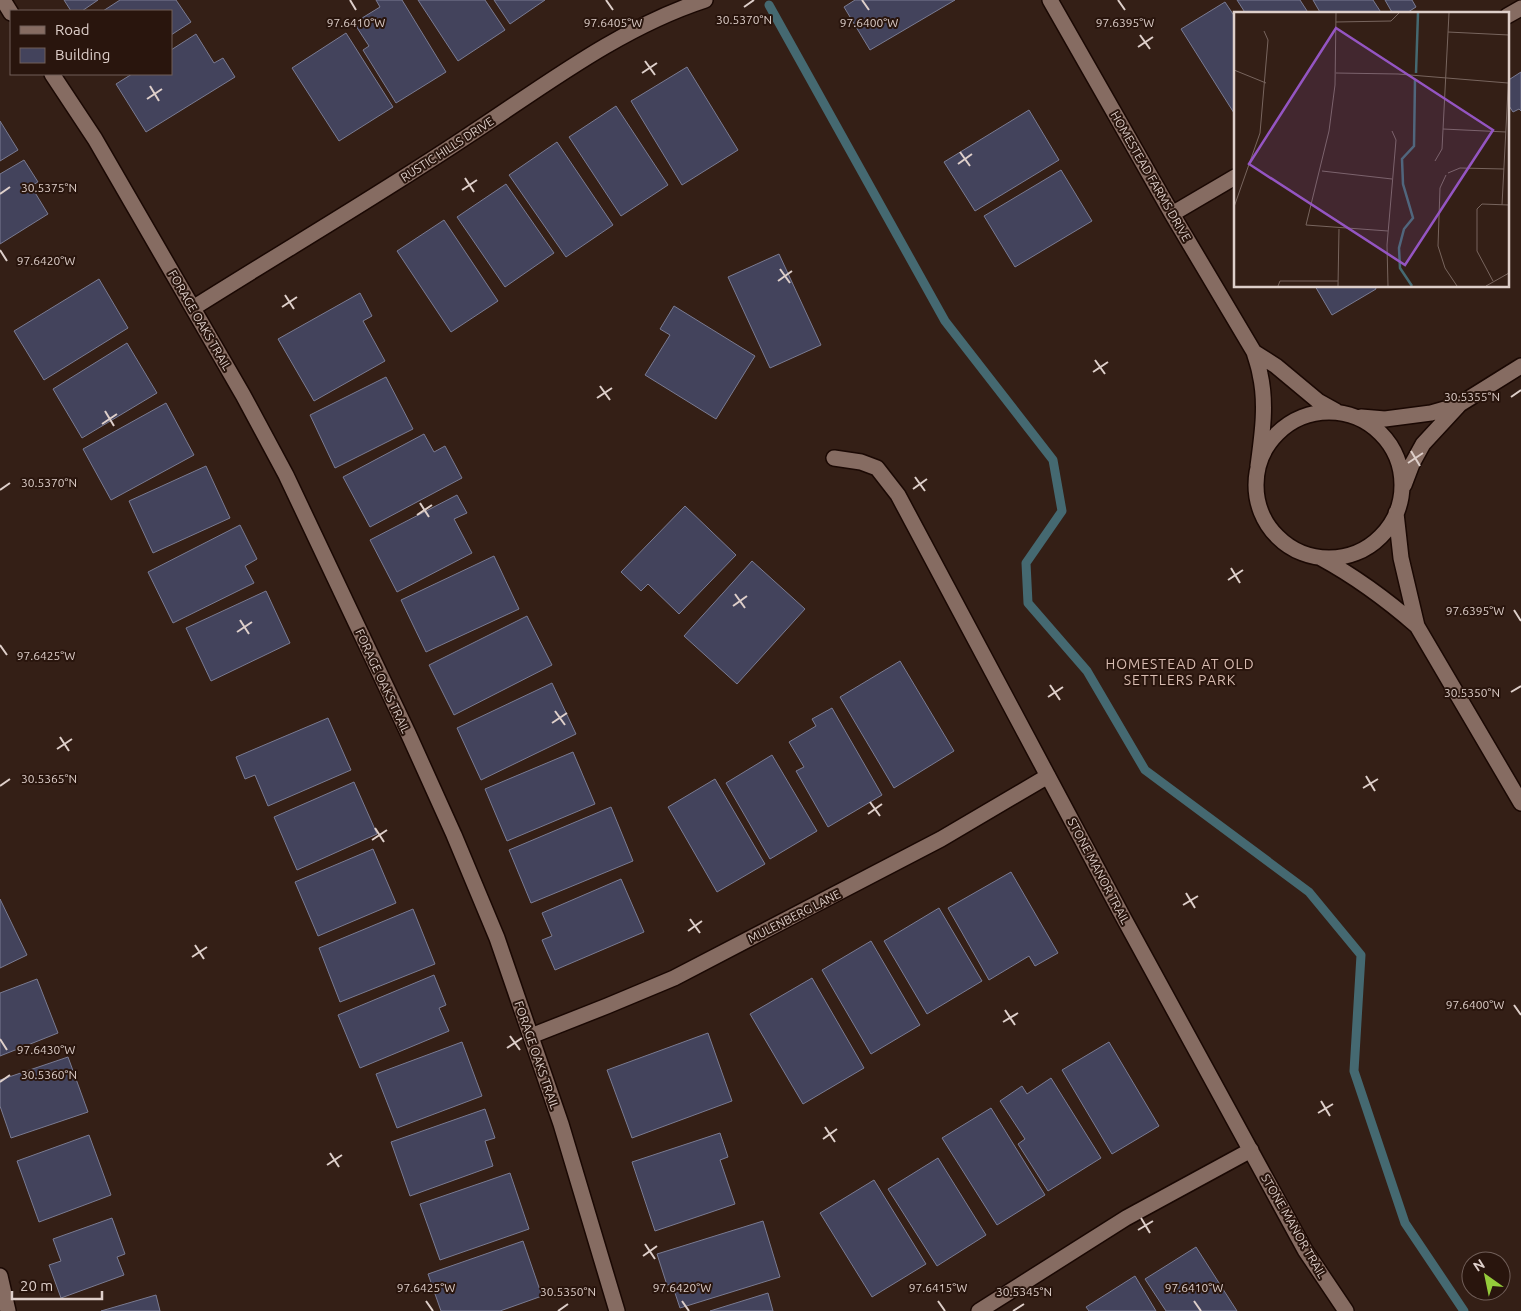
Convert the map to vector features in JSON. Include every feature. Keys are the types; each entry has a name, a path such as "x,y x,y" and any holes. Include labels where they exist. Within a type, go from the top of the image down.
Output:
{"street":[{"path":"3,0 10,11"},
{"name":"RUSTIC HILLS DRIVE","path":"193,308 388,187 548,82 623,37 680,8 705,0"},
{"name":"HOMESTEAD FARMS DRIVE","path":"1050,0 1172,214 1254,352 1261,375 1262,436 1256,490 1262,515 1276,535 1296,550 1320,557 1344,571 1374,590 1417,626"},
{"path":"1508,15 1521,8"},
{"name":"FORAGE OAKS TRAIL","path":"53,75 95,140 193,308 286,475 408,733 454,835 493,930 561,1124 617,1311"},
{"path":"1172,214 1234,178"},
{"name":"HOMESTEAD FARMS DRIVE","path":"1254,352 1276,366 1318,401 1336,411 1356,416 1376,428 1391,446 1400,467 1402,490 1396,513 1384,532 1366,548 1345,556 1320,557"},
{"path":"1356,416 1385,419 1431,413 1460,404 1521,366"},
{"path":"1402,490 1412,464 1423,444 1460,404"},
{"name":"HOMESTEAD FARMS DRIVE","path":"1258,466 1269,443 1287,427 1308,414 1336,411"},
{"name":"STONE MANOR TRAIL","path":"834,458 861,462 877,468 898,495 1250,1150 1305,1250 1346,1311"},
{"name":"HOMESTEAD FARMS DRIVE","path":"1396,513 1401,558 1417,626 1521,803"},
{"name":"MULENBERG LANE","path":"531,1036 674,978 941,839 1048,776"},
{"path":"978,1311 1126,1218 1250,1150"},
{"path":"0,1276 8,1311"}],"building":[{"path":"64,0 98,0 83,10 70,10"},
{"path":"120,0 176,0 191,22 172,34 172,10 105,10"},
{"path":"376,0 402,0 446,72 396,103 363,50 369,46 354,23 380,7"},
{"path":"418,0 485,0 505,30 458,61"},
{"path":"494,0 545,0 510,24"},
{"path":"855,0 955,0 870,50 844,7"},
{"path":"1237,0 1300,0 1308,12 1245,12"},
{"path":"1313,0 1373,0 1381,12 1320,12"},
{"path":"1385,0 1412,0 1416,7 1408,12 1392,12"},
{"path":"1225,2 1234,16 1234,113 1181,29"},
{"path":"346,33 393,107 339,141 292,68"},
{"path":"196,34 214,63 223,58 235,77 146,132 116,84 130,75 172,75 172,49"},
{"path":"687,67 738,150 682,185 631,101"},
{"path":"1521,72 1521,111 1519,109 1513,112 1508,104 1508,80"},
{"path":"616,106 668,185 621,216 569,137"},
{"path":"1029,110 1059,160 975,211 944,162"},
{"path":"0,121 18,150 0,161"},
{"path":"557,142 613,225 566,257 509,175"},
{"path":"24,160 38,182 31,186 48,214 0,244 0,174"},
{"path":"1061,170 1092,221 1015,267 984,216"},
{"path":"506,184 554,253 505,287 457,217"},
{"path":"444,220 498,301 451,332 397,251"},
{"path":"779,254 821,345 770,368 728,277"},
{"path":"99,279 128,328 44,380 14,331"},
{"path":"1316,288 1376,288 1376,289 1332,315"},
{"path":"360,293 372,316 363,321 385,361 314,401 278,339"},
{"path":"674,306 755,356 716,419 645,375 670,335 660,329"},
{"path":"127,343 157,393 82,438 53,389"},
{"path":"386,377 413,429 335,468 310,415"},
{"path":"166,403 194,455 111,500 83,449"},
{"path":"424,434 434,452 445,446 462,478 370,527 343,477"},
{"path":"206,466 230,518 153,553 129,501"},
{"path":"457,495 467,513 454,519 472,553 397,592 370,540"},
{"path":"685,506 736,555 679,614 648,584 641,591 621,572"},
{"path":"240,525 257,559 245,566 254,583 173,623 148,572"},
{"path":"494,556 519,609 426,652 401,600"},
{"path":"752,561 805,609 737,684 684,636"},
{"path":"266,591 290,643 211,681 186,628"},
{"path":"527,616 552,665 454,715 429,665"},
{"path":"900,661 954,751 894,788 840,697"},
{"path":"552,683 576,734 481,780 457,728"},
{"path":"832,708 882,795 828,827 796,771 804,767 789,742 816,726 812,719"},
{"path":"328,718 351,770 268,806 255,775 245,779 236,757"},
{"path":"573,752 595,804 507,841 485,789"},
{"path":"772,755 817,831 770,859 726,783"},
{"path":"715,779 765,864 717,892 668,807"},
{"path":"354,782 377,834 297,870 274,817"},
{"path":"611,807 633,861 531,903 509,850"},
{"path":"373,849 396,903 318,936 295,882"},
{"path":"1011,872 1058,953 1035,966 1029,956 989,980 948,908"},
{"path":"621,879 644,932 555,970 542,940 552,936 542,913"},
{"path":"0,899 27,955 0,968"},
{"path":"939,908 982,981 927,1014 884,941"},
{"path":"413,909 435,964 340,1002 319,948"},
{"path":"871,941 920,1025 871,1054 822,970"},
{"path":"434,975 446,1005 439,1008 449,1031 360,1068 338,1015"},
{"path":"812,978 864,1068 803,1104 750,1014"},
{"path":"37,979 58,1033 0,1056 0,993"},
{"path":"708,1033 732,1101 632,1138 607,1070"},
{"path":"462,1042 482,1096 397,1128 376,1074"},
{"path":"1109,1042 1159,1126 1112,1154 1062,1070"},
{"path":"68,1057 88,1112 11,1138 0,1106 0,1080"},
{"path":"1051,1078 1101,1158 1048,1191 1018,1144 1025,1139 1000,1101 1022,1086 1027,1094"},
{"path":"991,1108 1045,1195 997,1225 942,1138"},
{"path":"485,1109 495,1138 485,1141 493,1166 410,1196 391,1142"},
{"path":"720,1133 728,1157 720,1160 735,1204 655,1231 632,1162"},
{"path":"89,1135 111,1195 39,1222 17,1161"},
{"path":"938,1158 986,1235 937,1266 888,1189"},
{"path":"510,1173 529,1229 440,1260 420,1204"},
{"path":"874,1180 926,1264 872,1297 820,1213"},
{"path":"112,1218 125,1254 117,1257 124,1275 61,1298 49,1265 61,1261 53,1239"},
{"path":"763,1221 780,1277 680,1308 672,1284 667,1285 657,1254"},
{"path":"523,1241 542,1296 500,1311 441,1311 428,1274"},
{"path":"1196,1247 1237,1311 1166,1311 1145,1279"},
{"path":"1135,1276 1156,1311 1089,1311 1086,1307"},
{"path":"768,1293 773,1311 710,1311"},
{"path":"156,1295 160,1311 101,1311"}],"waterway":[{"path":"769,5 945,321 1053,460 1062,511 1026,563 1028,603 1087,671 1145,770 1309,892 1361,955 1354,1071 1405,1223 1464,1311"}],"district":[{"name":"HOMESTEAD AT OLD SETTLERS PARK","path":"1180,672"}]}
